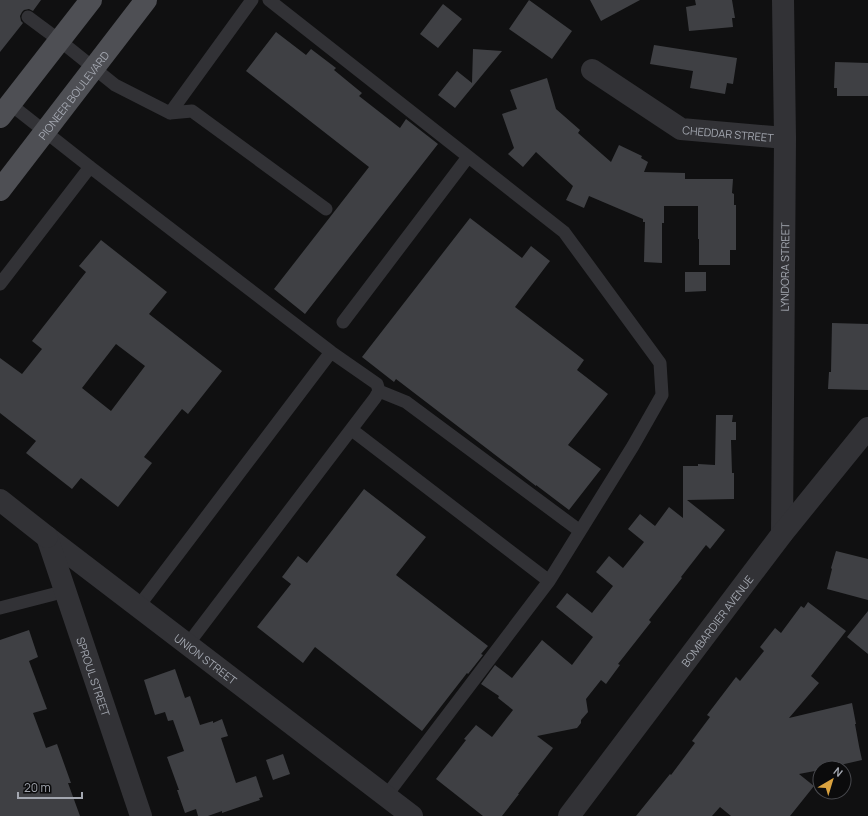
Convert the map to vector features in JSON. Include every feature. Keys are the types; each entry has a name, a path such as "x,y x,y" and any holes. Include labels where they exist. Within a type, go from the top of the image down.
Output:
{"main road":[{"path":"5,111 91,0"},
{"name":"PIONEER BOULEVARD","path":"0,190 146,0"}],"street":[{"name":"LYNDORA STREET","path":"782,534 785,138 783,0"},
{"name":"CHEDDAR STREET","path":"592,70 681,129 785,138"},
{"name":"BOMBARDIER AVENUE","path":"569,816 782,534 868,428"},
{"name":"UNION STREET","path":"0,500 412,816"},
{"name":"SPROUL STREET","path":"47,537 142,816"}],"lane":[{"path":"170,113 252,0"},
{"path":"269,0 564,232 660,363 662,394 633,446 549,581 386,796"},
{"path":"28,17 115,85 170,113 192,112 326,209"},
{"path":"5,111 45,132 330,352 376,384 378,391 375,398 352,430 188,644"},
{"path":"343,322 468,157"},
{"path":"0,284 90,168"},
{"path":"138,607 330,352"},
{"path":"378,391 406,402 580,531"},
{"path":"352,430 549,581"},
{"path":"0,608 66,591"}],"building":[{"path":"0,0 41,0 33,11 29,9 22,12 20,16 23,23 0,52"},
{"path":"529,0 572,31 552,59 509,29"},
{"path":"590,0 640,0 601,21"},
{"path":"695,0 732,0 735,18 732,18 733,27 689,31 686,7 696,5"},
{"path":"443,4 462,19 438,48 420,34"},
{"path":"276,32 306,55 311,49 336,68 334,70 362,93 359,96 400,128 406,119 438,144 305,314 274,289 369,167 246,71"},
{"path":"654,45 737,58 733,84 727,83 725,94 690,88 693,71 650,64"},
{"path":"473,49 502,51 455,108 438,95 457,71 472,83"},
{"path":"835,62 868,63 868,96 837,96 837,88 834,88"},
{"path":"547,78 556,109 580,130 578,133 611,162 619,145 642,156 641,158 648,162 644,172 685,173 685,179 733,179 732,193 734,194 734,205 736,205 736,250 730,250 730,265 699,265 698,206 664,206 664,223 662,223 662,263 644,262 645,222 643,222 643,219 589,196 584,208 566,200 573,186 536,152 523,167 508,154 514,148 502,114 517,109 510,90"},
{"path":"470,218 522,258 531,246 550,261 515,307 584,360 577,370 608,394 568,445 601,469 569,510 396,379 394,382 362,357"},
{"path":"101,240 167,292 149,314 222,371 188,414 182,409 144,457 152,463 118,507 81,478 72,489 26,453 36,441 0,413 0,358 22,374 42,349 32,341 86,272 79,266","holes":["116,344 145,366 111,411 82,388"]},
{"path":"685,272 706,272 706,291 685,292"},
{"path":"832,323 868,324 868,390 828,389 829,372 831,372"},
{"path":"716,415 733,415 732,422 736,422 736,440 731,440 732,473 734,473 734,499 687,500 725,530 710,549 706,545 681,577 682,578 649,620 651,622 618,664 620,665 606,684 601,680 586,699 588,712 581,720 581,723 577,728 537,736 553,748 502,816 483,816 436,779 466,740 464,739 476,725 492,737 513,710 498,698 499,696 481,684 495,665 512,678 542,640 572,665 593,637 556,607 567,593 592,613 613,586 596,572 609,556 623,568 644,542 628,529 640,514 655,526 669,507 683,518 683,466 698,466 698,464 715,465"},
{"path":"364,489 426,537 396,575 488,646 481,654 483,655 468,674 467,673 422,731 315,647 303,663 257,627 291,584 282,577 298,556 307,563"},
{"path":"836,551 868,559 868,600 827,589"},
{"path":"808,602 846,631 811,676 819,683 789,718 852,703 862,760 852,762 852,760 812,760 812,772 799,774 812,784 812,788 790,816 731,816 720,807 712,816 636,816 670,774 671,775 695,743 692,741 710,717 707,715 736,677 740,681 764,651 760,647 775,628 781,633 801,606 804,608"},
{"path":"868,611 868,654 847,637"},
{"path":"29,630 38,657 29,661 47,709 33,713 46,748 57,744 71,783 68,783 80,816 0,816 0,640"},
{"path":"175,669 185,698 190,696 200,725 213,721 213,723 222,719 228,736 221,738 236,783 256,776 263,797 259,798 260,800 222,813 222,811 208,816 198,816 196,809 185,813 177,790 179,790 167,757 184,751 173,720 168,721 165,712 155,715 144,680"},
{"path":"283,754 290,774 273,780 266,760"}]}
